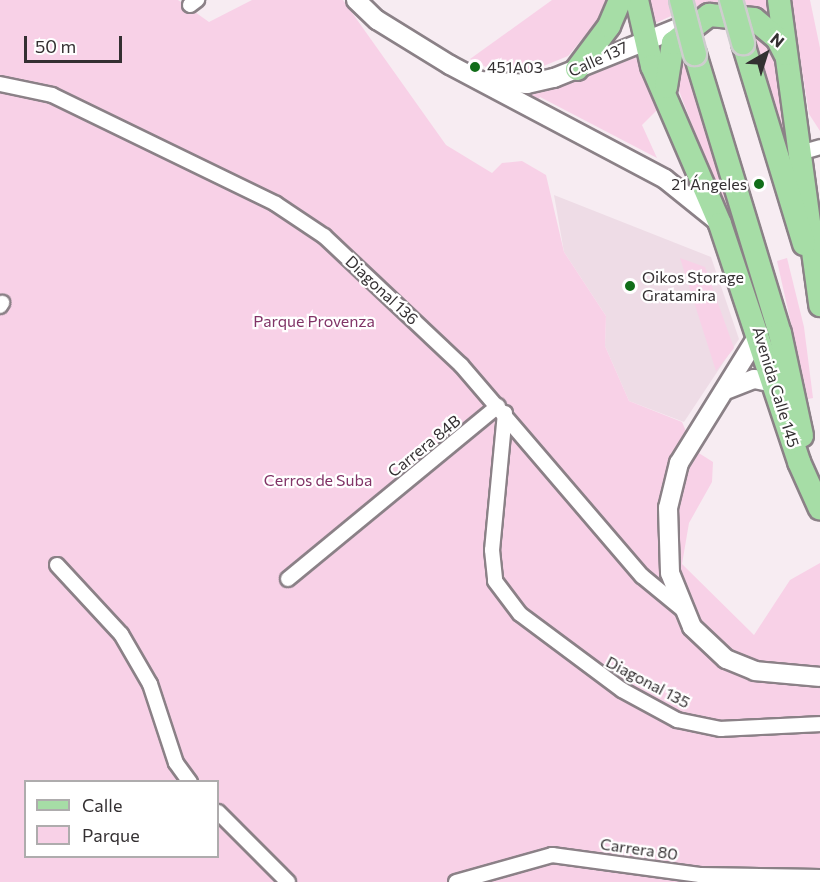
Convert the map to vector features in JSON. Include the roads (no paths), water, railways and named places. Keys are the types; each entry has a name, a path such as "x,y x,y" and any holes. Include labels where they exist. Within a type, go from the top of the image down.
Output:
{"main road":[{"path":"577,69 605,32 620,0"},
{"name":"Avenida Calle 145","path":"637,0 644,38 720,224 819,507"},
{"name":"Avenida Calle 145","path":"681,0 695,54 780,333 819,507"},
{"path":"731,0 820,305"},
{"path":"779,0 789,66 812,149 819,301"},
{"path":"677,120 665,86 666,59 673,43 695,21 724,13 754,19 777,38 789,66"}],"street":[{"name":"Calle 137","path":"356,0 383,24 465,73 665,179 720,224"},
{"name":"Calle 137","path":"465,73 498,84 527,84 577,69 644,38 695,21"},
{"name":"Diagonal 136","path":"0,84 52,95 276,204 324,236 501,410 642,576 682,609 701,639 741,667 820,677"},
{"path":"665,179 683,167 689,147"},
{"name":"Diagonal 136","path":"682,609 667,544 672,484 692,438 727,390 759,334"},
{"path":"727,390 744,380 774,383"},
{"name":"Carrera 84B","path":"288,579 501,410"},
{"name":"Diagonal 135","path":"501,410 492,550 495,581 520,614 570,655 677,720 721,729 820,724"},
{"path":"57,565 121,634 150,684 176,763 189,780"},
{"path":"219,813 288,882"},
{"name":"Carrera 80","path":"456,882 552,855 700,878 820,877"}],"place":[{"name":"451A03","path":"475,67"},
{"name":"21 Ángeles","path":"759,184"},
{"name":"Oikos Storage Gratamira","path":"630,286"}],"park label":[{"name":"Parque Provenza","path":"314,321"},
{"name":"Cerros de Suba","path":"318,480"}]}
